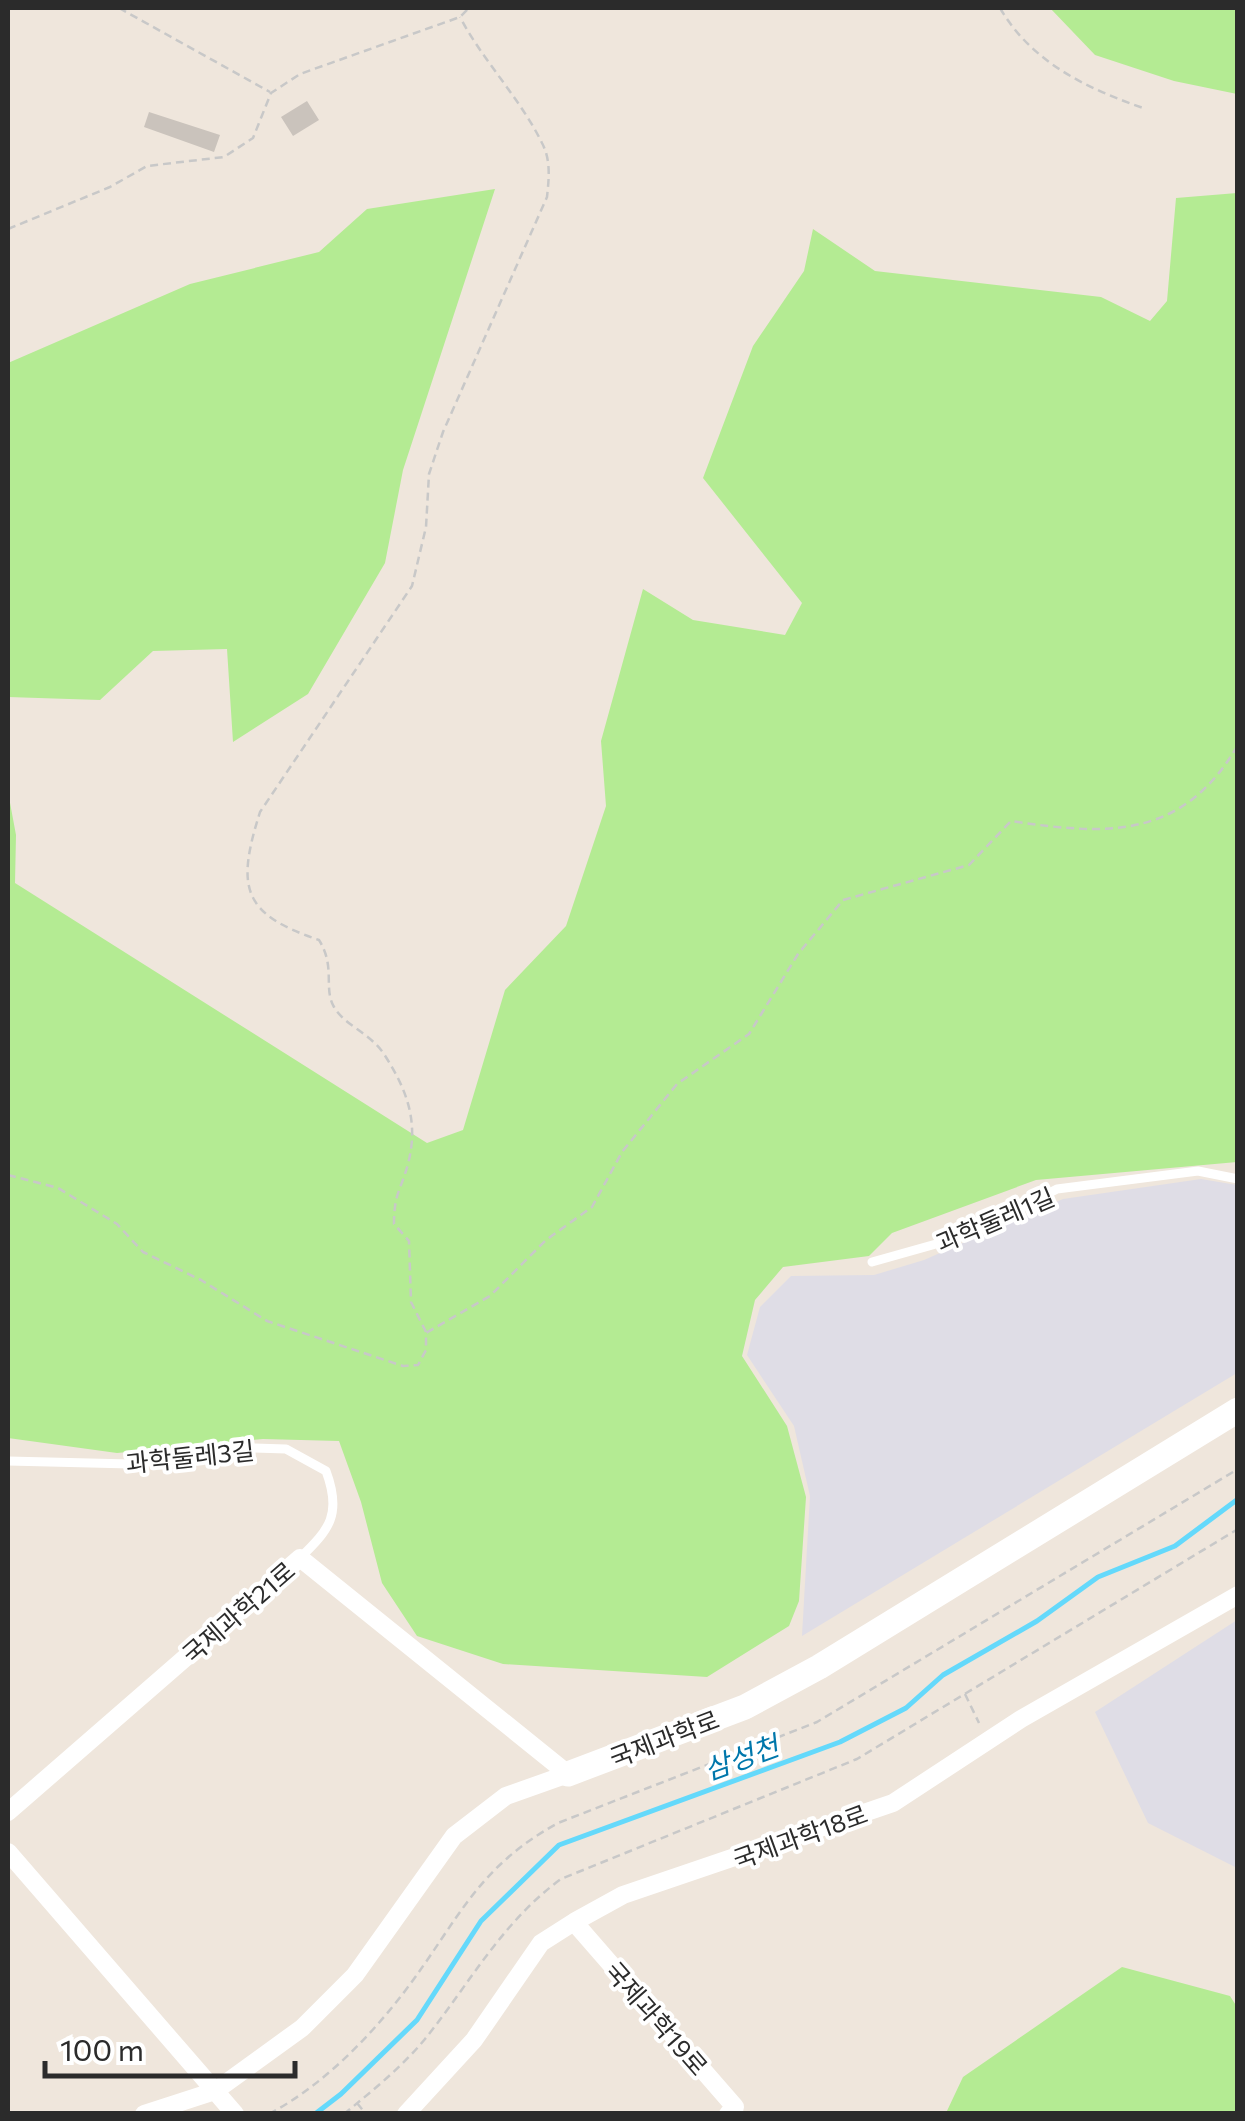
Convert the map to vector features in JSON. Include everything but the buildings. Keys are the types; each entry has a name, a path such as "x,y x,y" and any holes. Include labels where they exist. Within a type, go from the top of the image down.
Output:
{"street":[{"name":"국제과학로","path":"144,2114 215,2092 302,2028 354,1975 454,1836 506,1796 745,1707 819,1667 1238,1410"},
{"name":"국제과학21로","path":"8,1812 300,1558 568,1774"},
{"name":"국제과학18로","path":"406,2114 474,2040 540,1943 623,1895 893,1802 988,1740 1238,1595"},
{"path":"8,1852 235,2114"},
{"name":"국제과학19로","path":"574,1922 735,2111"}],"lane":[{"name":"과학둘레1길","path":"872,1262 968,1235 1057,1190 1198,1171 1238,1180"},
{"name":"과학둘레3길","path":"8,1462 131,1464 254,1448 286,1449 326,1471 334,1502 330,1530 300,1558"}],"path":[{"path":"119,8 271,92"},
{"path":"8,229 110,187 147,166 224,157 253,138 271,92 300,74 460,17 470,8"},
{"path":"1000,8 1014,32 1075,83 1146,109"},
{"path":"8,1175 58,1188 117,1224 143,1252 201,1280 267,1321 403,1366 418,1364 426,1350 426,1333 410,1302 409,1241 394,1224 394,1195 408,1166 412,1105 371,1036 340,1017 330,1000 332,970 319,940 276,926 254,903 248,883 250,845 260,812 412,586 426,527 429,474 443,432 547,197 550,170 543,144 482,59 460,17"},
{"path":"426,1333 490,1296 546,1240 592,1207 622,1152 677,1084 749,1034 798,954 843,900 968,866 1011,821 1071,830 1158,823 1217,780 1238,745"},
{"path":"269,2114 338,2065 404,1992 470,1894 523,1842 558,1823 817,1722 1238,1469"},
{"path":"344,2114 423,2042 521,1912 561,1879 857,1760 1238,1529"},
{"path":"964,1693 988,1740"},
{"path":"357,2103 366,2114"}],"shaded area":[{"path":"1201,1179 1237,1185 1237,1373 802,1636 810,1496 794,1426 747,1355 760,1307 791,1276 874,1275 924,1260 1063,1199"},
{"path":"1237,1620 1237,1868 1148,1823 1095,1712"}],"green space":[{"path":"1050,8 1237,8 1237,94 1174,81 1095,55"},
{"path":"495,189 403,470 385,563 308,694 233,742 227,649 153,651 100,700 8,697 8,363 190,284 319,252 367,209"},
{"path":"1237,193 1237,1162 1036,1180 892,1233 869,1256 783,1267 755,1300 742,1356 787,1426 806,1497 799,1601 789,1626 707,1677 503,1664 417,1636 382,1583 361,1502 339,1441 263,1439 117,1453 8,1438 8,792 16,835 15,883 427,1143 463,1130 505,990 566,926 606,806 601,741 643,589 693,620 785,635 802,603 703,478 753,346 804,271 813,229 875,271 1101,297 1150,321 1167,301 1176,198"},
{"path":"1122,1967 1230,1996 1237,2007 1237,2113 946,2113 963,2077"}],"waterway":[{"name":"삼성천","path":"315,2114 417,2020 481,1921 559,1845 840,1742 906,1708 943,1675 1037,1621 1098,1577 1175,1546 1238,1499"}]}
